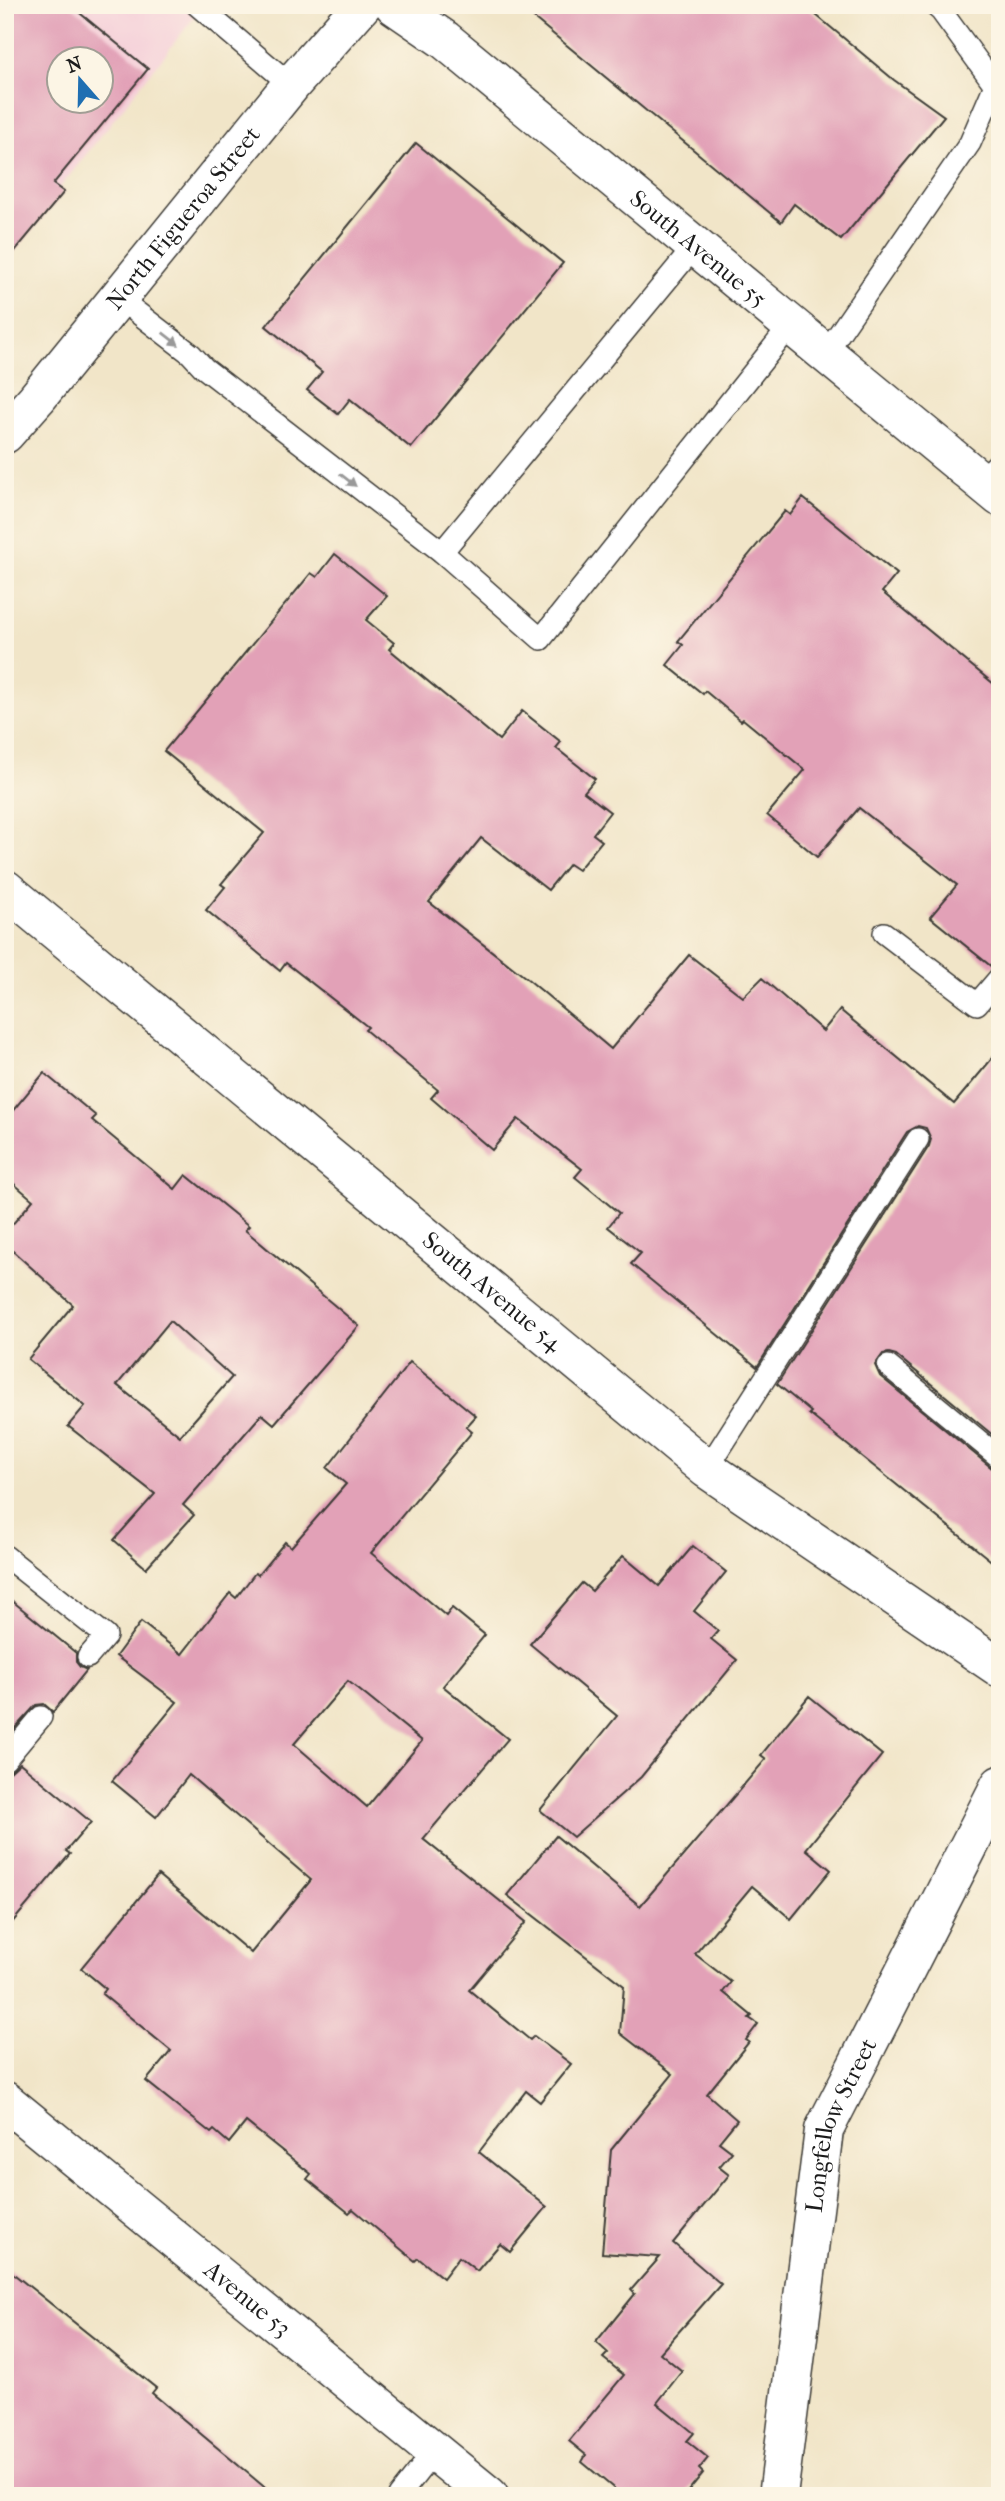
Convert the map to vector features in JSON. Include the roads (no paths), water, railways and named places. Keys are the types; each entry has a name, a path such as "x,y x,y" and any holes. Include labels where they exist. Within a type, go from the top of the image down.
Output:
{"street":[{"name":"North Figueroa Street","path":"5,434 291,85 362,5"},
{"name":"South Avenue 55","path":"394,5 445,40 825,354 993,480"},
{"name":"South Avenue 54","path":"5,889 707,1469 1000,1668"},
{"name":"Longfellow Street","path":"778,2496 824,2130 1000,1785"},
{"name":"Avenue 53","path":"5,2101 489,2496"}],"lane":[{"path":"197,5 291,85"},
{"path":"825,354 970,143 995,85 942,11 934,5"},
{"path":"442,552 695,246"},
{"path":"117,297 191,354 204,368 442,552 541,639 791,325"},
{"path":"884,933 977,1004 1000,977"},
{"path":"707,1469 918,1139"},
{"path":"888,1366 1000,1458"},
{"path":"5,1556 106,1636 88,1657"},
{"path":"5,1760 41,1717"},
{"path":"399,2496 433,2453"}]}
